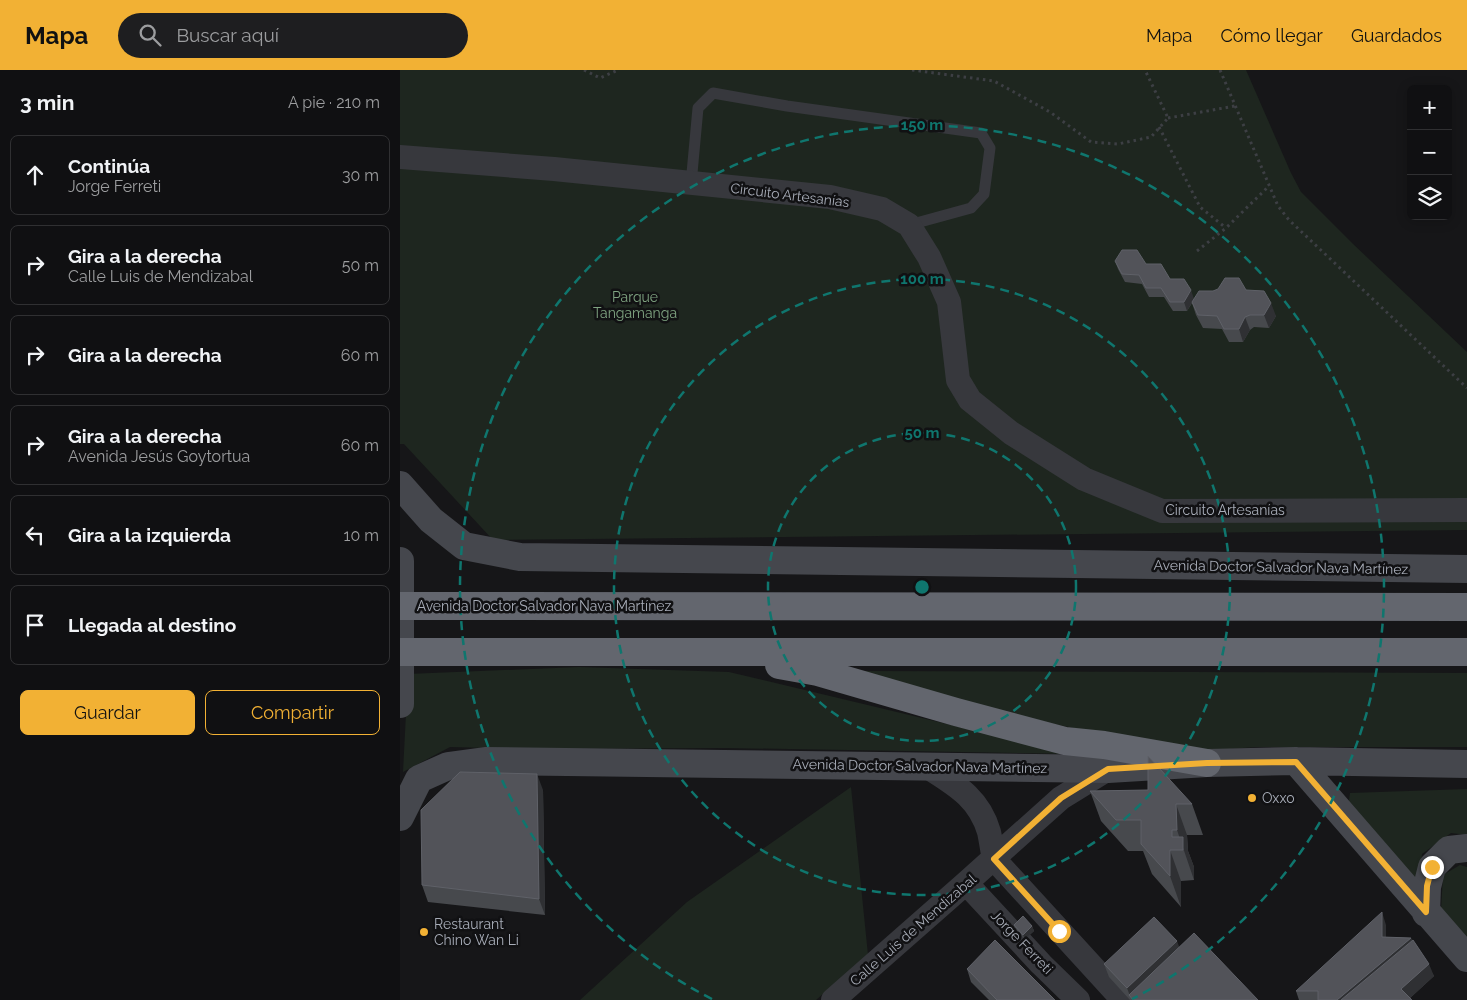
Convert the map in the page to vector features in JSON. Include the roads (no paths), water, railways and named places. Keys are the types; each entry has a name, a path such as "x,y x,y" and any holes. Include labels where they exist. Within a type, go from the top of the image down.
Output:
{"highway":[{"name":"Avenida Doctor Salvador Nava Martínez","path":"400,606 1467,607"},
{"path":"400,652 1467,652"},
{"path":"706,652 818,672 1065,741 1104,745 1207,763"}],"main road":[{"name":"Avenida Doctor Salvador Nava Martínez","path":"400,486 431,520 464,546 520,557 1467,569"},
{"path":"400,561 400,704"},
{"name":"Avenida Doctor Salvador Nava Martínez","path":"400,818 419,779 448,766 485,761 1108,769 1207,763 1467,764"},
{"path":"1296,762 1467,958"},
{"path":"1426,912 1427,886 1432,867 1449,850 1467,848"}],"street":[{"name":"Circuito Artesanías","path":"400,157 554,169 830,198 882,209 909,224 929,257 949,302 958,380 970,400 1011,433 1084,479 1162,511 1467,510"},
{"path":"926,766 964,791 980,810 989,832 994,859 1123,1000"},
{"name":"Calle Luis de Mendizabal","path":"833,1000 1061,798 1108,769"},
{"name":"Jorge Ferreti","path":"966,883 1041,964 1078,1000"}],"lane":[{"path":"691,184 698,108 713,93 787,106 981,132 990,148 984,194 971,208 909,224"}],"place":[{"name":"Oxxo","path":"1252,798"},
{"name":"Restaurant Chino Wan Li","path":"424,932"}],"park label":[{"name":"Parque Tangamanga","path":"635,306"}]}
